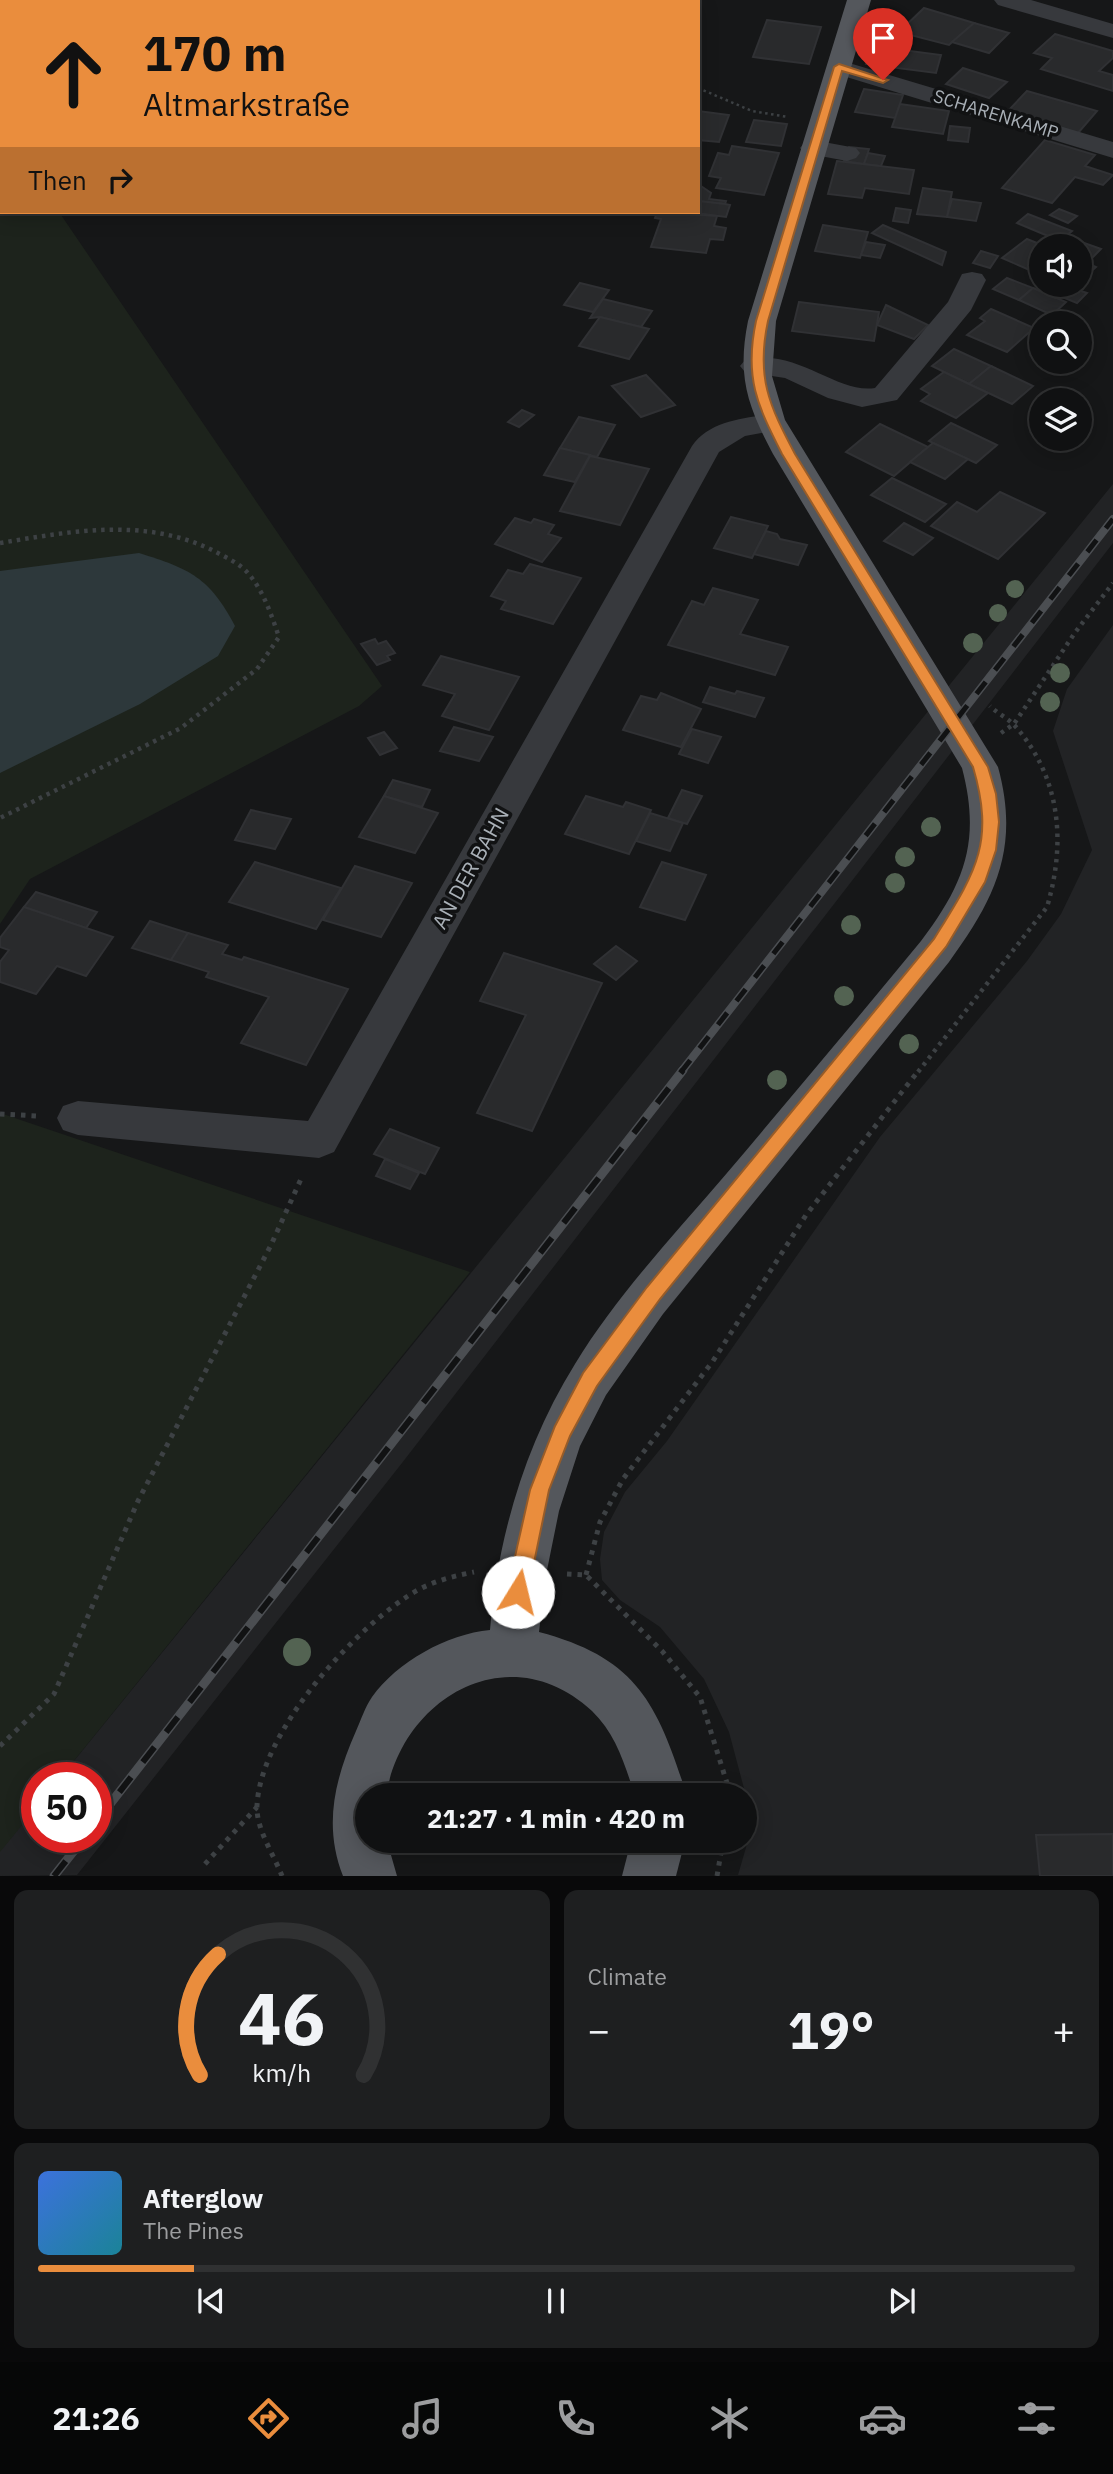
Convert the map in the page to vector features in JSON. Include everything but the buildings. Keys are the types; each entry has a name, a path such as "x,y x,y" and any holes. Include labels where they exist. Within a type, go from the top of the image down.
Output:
{"main road":[{"path":"513,1651 520,1573 540,1490 561,1433 590,1380 653,1293 940,943 980,878 988,850 991,822 988,794 980,767 771,422 759,392 755,366 762,321 859,0"},
{"path":"364,1873 359,1830 359,1790 370,1752 388,1718 413,1689 443,1668 477,1655 513,1651 548,1656 582,1669 611,1691 635,1720 652,1756 657,1783"},
{"path":"649,1875 655,1853"}],"street":[{"path":"1006,0 1113,31"},
{"name":"SCHARENKAMP","path":"839,67 1113,150"},
{"path":"813,148 847,153"},
{"path":"755,366 793,371 857,399 873,399 886,394 961,304 972,280"},
{"name":"AN DER BAHN","path":"319,1140 707,446 737,428 771,422"},
{"path":"78,1118 319,1140"}],"path":[{"path":"700,89 751,111 820,122"},
{"path":"0,543 61,533 148,528 204,544 244,568 266,598 279,637 257,669 181,728 0,818"},
{"path":"727,1783 700,1698 662,1651 586,1575 600,1522 624,1479 713,1361 806,1215 1047,907 1058,867 1060,819 1050,785 1034,752 1014,724 1074,634 1113,583"},
{"path":"0,1746 54,1694 138,1501 271,1245 319,1140"},
{"path":"205,1864 257,1807"},
{"path":"717,1875 721,1853"}],"shaded area":[{"path":"0,214 60,214 382,686 359,706 30,879 0,924"},
{"path":"1113,484 1113,543 402,1463 112,1831 112,1762 73,1762"},
{"path":"139,553 172,564 196,577 226,609 235,626 218,656 140,704 0,773 0,571"},
{"path":"1113,625 1113,1875 738,1875 744,1853 757,1853 757,1783 743,1783 729,1732 704,1679 660,1627 620,1600 602,1580 600,1559 604,1532 625,1492 667,1441 880,1137 1027,961 1061,914 1092,850 1053,731 1067,689"},
{"path":"0,1113 470,1272 73,1762 21,1762 21,1826 0,1852"},
{"path":"21,1825 21,1853 94,1853 77,1875 0,1876 0,1851"}],"railway":[{"path":"681,1072 1113,519"},
{"path":"112,1802 683,1070"},
{"path":"54,1876 72,1853"}],"route":[{"path":"518,1592 527,1537 540,1490 561,1433 590,1380 653,1293 940,943 980,878 988,850 991,822 988,794 980,767 788,454 765,410 755,366 755,350 762,321 823,110 839,67 883,80"}]}
